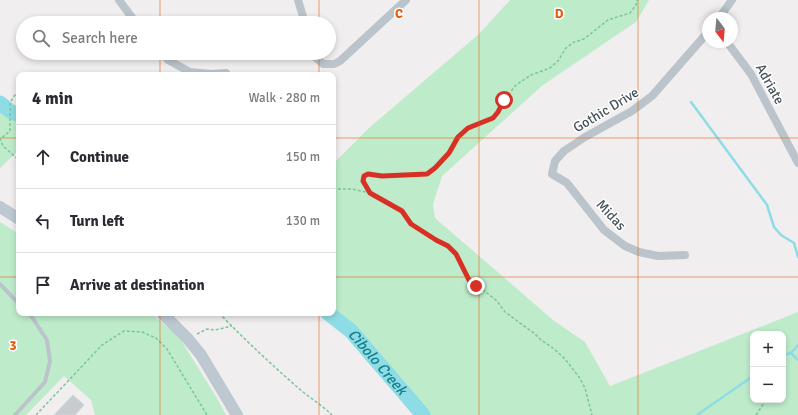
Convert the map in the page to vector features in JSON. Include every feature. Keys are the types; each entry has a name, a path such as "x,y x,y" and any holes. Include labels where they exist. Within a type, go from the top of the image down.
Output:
{"main road":[{"path":"0,207 16,217"},
{"path":"165,316 188,339 201,355 237,415"}],"street":[{"path":"119,0 131,16"},
{"path":"298,0 303,16"},
{"path":"317,60 321,68 340,61 406,0"},
{"path":"723,12 732,0"},
{"name":"Gothic Drive","path":"552,174 555,161 564,151 632,111 652,96 702,39"},
{"name":"Adriate","path":"732,48 751,74 798,164"},
{"path":"168,60 190,72"},
{"name":"Midas","path":"552,174 567,183 604,230 625,246 639,252 658,256 685,255"}],"lane":[{"path":"0,284 16,301"},
{"path":"15,415 45,382 50,361 47,340 31,316"}],"path":[{"path":"370,193 363,181 364,176 368,174 382,176 427,174 449,153 458,137 468,128 493,118 504,100 516,85 531,75 550,68 558,61 566,48 574,42 584,39 608,20 630,13 636,5 637,0"},
{"path":"16,94 10,103 10,131 0,139 2,146 16,158"},
{"path":"336,190 352,189 370,193 402,211 411,224 448,246 456,254 469,280 487,293 505,312 553,348 565,359 585,388 592,415"},
{"path":"223,316 274,367 332,415"},
{"path":"188,339 207,329 215,330 232,326"},
{"path":"36,415 102,345 124,330 142,332 156,338 167,349 207,415"},
{"path":"756,415 764,403"}],"green space":[{"path":"510,0 649,0 636,22 543,85 442,176 433,204 435,218 553,320 585,342 610,386 798,312 798,415 430,415 400,377 346,322 336,314 336,161 369,128 479,34"},
{"path":"0,108 16,120 16,153 0,168"},
{"path":"0,222 16,232 16,316 154,316 179,337 226,415 95,415 91,400 64,376 26,415 0,415"}],"building":[{"path":"73,395 84,405 75,415 54,415"}],"waterway":[{"path":"691,102 767,205 774,227 781,235 794,243 798,257"},
{"name":"Cibolo Creek","path":"0,103 16,114"},
{"name":"Cibolo Creek","path":"332,316 351,331 423,415"},
{"path":"791,353 798,345"},
{"path":"786,354 791,353 798,360"},
{"path":"697,415 750,378"}],"route":[{"path":"476,286 469,280 456,254 448,246 411,224 402,211 370,193 363,181 364,176 368,174 382,176 427,174 449,153 458,137 468,128 493,118 504,100"}]}
